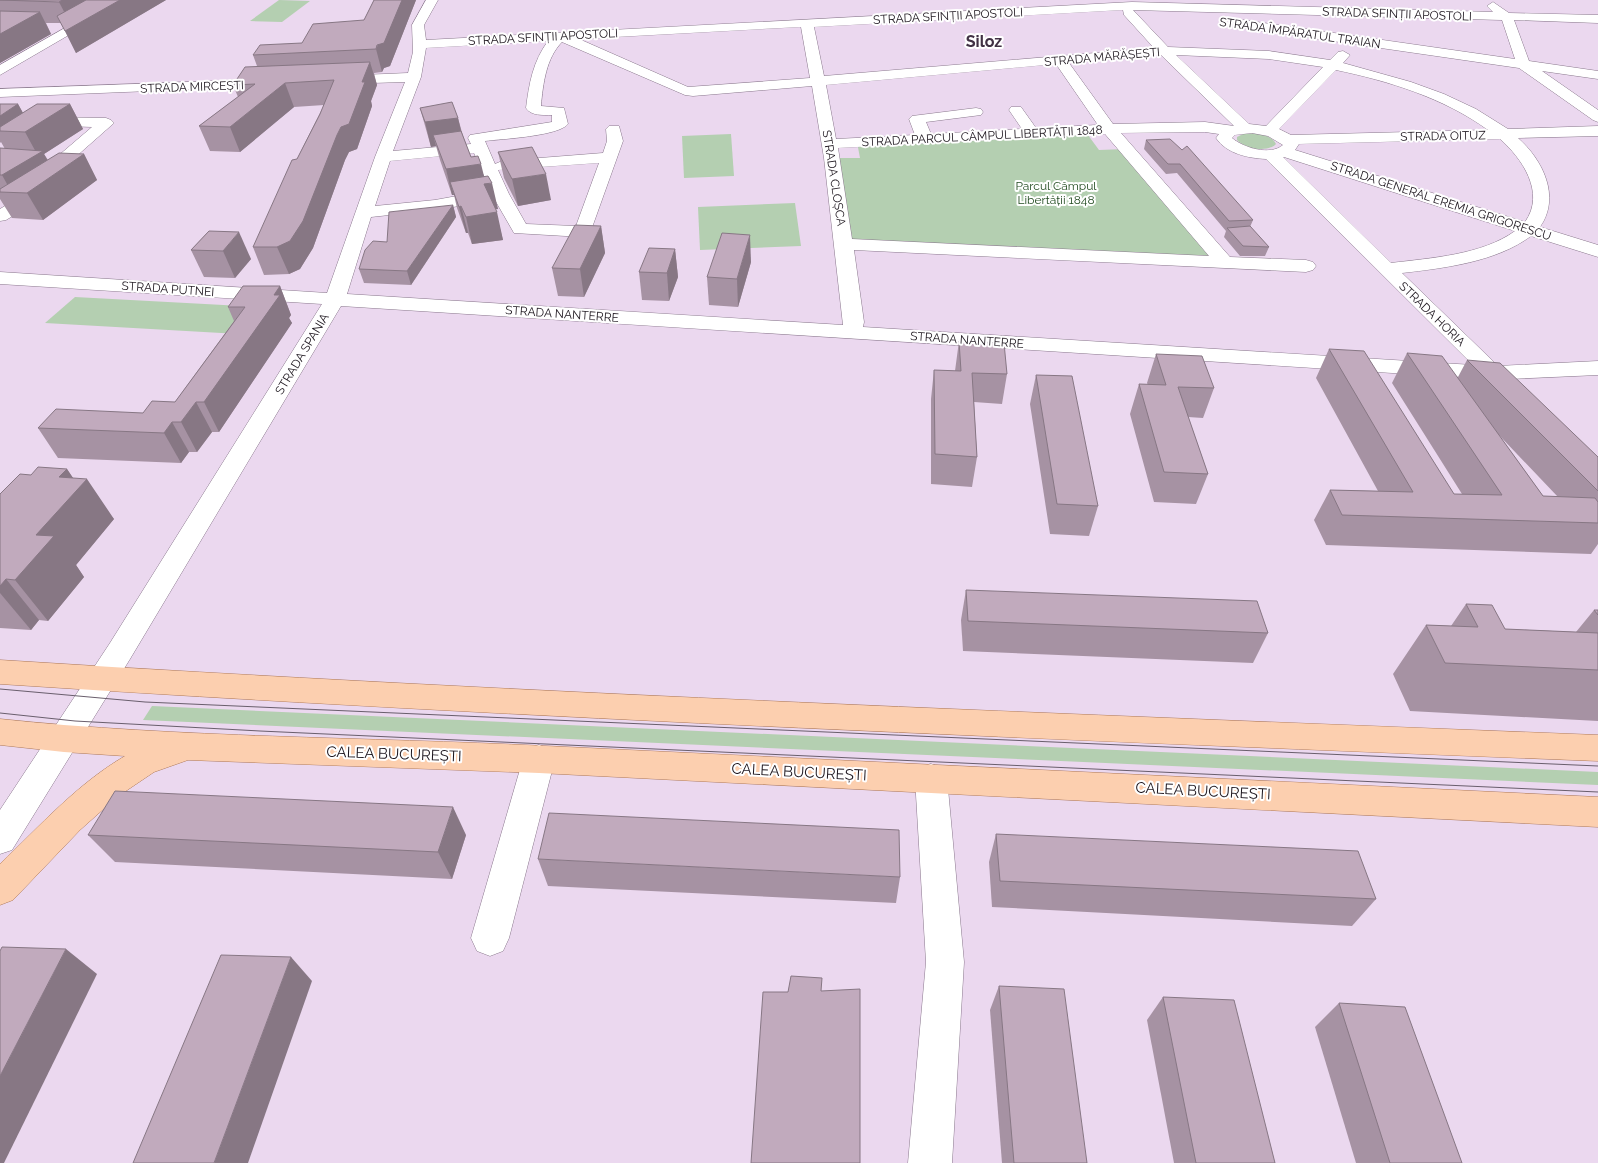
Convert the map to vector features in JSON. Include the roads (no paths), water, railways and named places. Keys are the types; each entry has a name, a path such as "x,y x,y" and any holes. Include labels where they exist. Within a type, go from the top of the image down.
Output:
{"main road":[{"path":"0,672 102,679 918,721 1598,748"},
{"name":"CALEA BUCUREȘTI","path":"0,732 64,739 194,747 539,759 1598,812"},
{"path":"0,888 90,800 117,778 144,762 194,747"}],"street":[{"path":"0,71 123,0"},
{"name":"STRADA SPANIA","path":"0,839 102,679 335,299 383,158 414,76 420,52 418,25 432,0"},
{"name":"STRADA ÎMPĂRATUL TRAIAN","path":"1000,0 1220,20 1598,75"},
{"path":"1486,0 1507,17 1524,65 1598,117"},
{"name":"STRADA SFINȚII APOSTOLI","path":"418,44 1132,6 1598,19"},
{"path":"1128,12 1237,130"},
{"name":"STRADA CLOȘCA","path":"806,23 830,144 854,322 851,333"},
{"path":"47,28 74,29"},
{"path":"560,36 549,48 537,79 533,108 541,111 559,111 560,124 553,127 476,138 500,194 520,229 583,232 615,141 614,128"},
{"name":"STRADA MĂRĂȘEȘTI","path":"560,36 685,91 705,92 1060,60 1198,50 1248,53 1332,66 1389,80 1440,98 1472,113 1505,135 1524,151 1535,168 1540,182 1542,199 1536,220 1529,229"},
{"path":"1060,60 1109,129 1205,127 1269,131 1356,41"},
{"path":"321,81 414,76"},
{"name":"STRADA MIRCEȘTI","path":"0,93 282,83"},
{"path":"57,165 106,123 46,122 32,118 66,92"},
{"path":"1016,110 1032,133"},
{"path":"925,138 916,119 976,112"},
{"path":"30,132 46,122"},
{"name":"STRADA PARCUL CÂMPUL LIBERTĂȚII 1848","path":"830,144 1109,129 1224,261"},
{"path":"1237,130 1224,138 1231,146 1249,152 1281,149 1269,131"},
{"name":"STRADA OITUZ","path":"1281,149 1598,131"},
{"path":"383,158 441,153 479,147"},
{"name":"STRADA GENERAL EREMIA GRIGORESCU","path":"1281,149 1598,251"},
{"name":"STRADA HORIA","path":"1281,149 1386,269 1518,396"},
{"path":"488,167 609,157"},
{"path":"0,216 78,166 38,164"},
{"path":"364,213 435,205 500,194"},
{"path":"1386,269 1425,265 1457,258 1512,240 1529,229"},
{"path":"844,244 1306,266"},
{"name":"STRADA PUTNEI","path":"0,278 335,299"},
{"name":"STRADA NANTERRE","path":"335,299 1494,373 1598,368"},
{"path":"490,938 539,759"},
{"path":"930,1163 945,962 931,778"}],"tram line":[{"path":"0,689 145,702 1598,766"},
{"path":"0,713 75,721 260,731 1598,792"}],"district":[{"name":"Siloz","path":"984,41"}],"park label":[{"name":"Parcul Câmpul Libertății 1848","path":"1056,193"}]}
